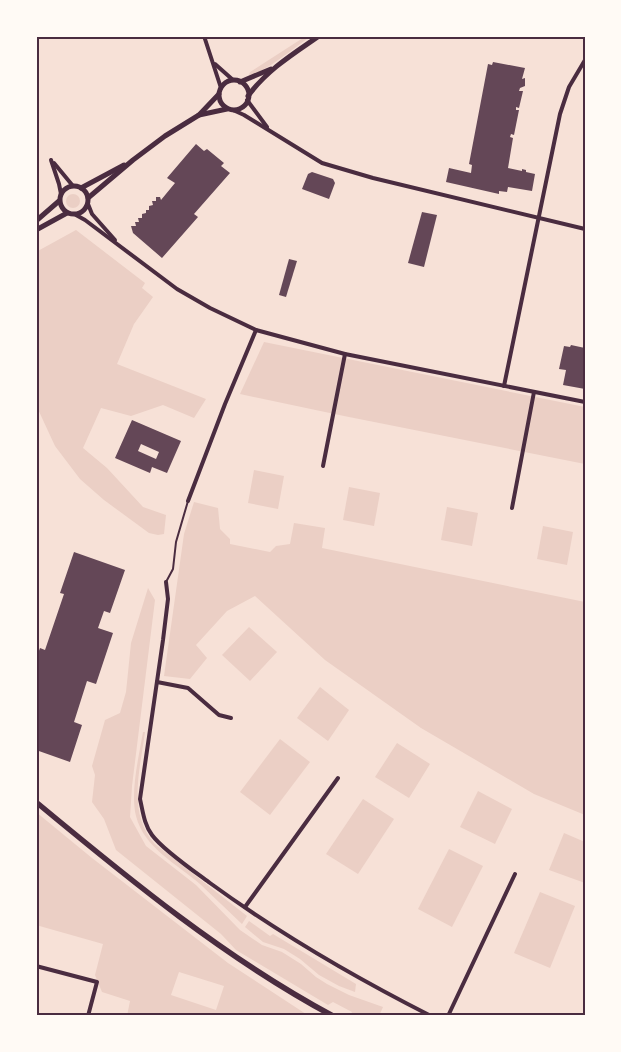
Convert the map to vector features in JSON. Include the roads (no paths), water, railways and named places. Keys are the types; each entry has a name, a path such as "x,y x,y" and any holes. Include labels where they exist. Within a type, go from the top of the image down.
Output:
{"main road":[{"path":"36,802 121,872 214,943 333,1016"}],"street":[{"path":"204,36 213,62 220,91 220,102 322,163 373,178 585,229"},
{"path":"199,115 243,107 255,86 274,67 318,36"},
{"path":"504,386 560,114 569,87 585,60"},
{"path":"213,62 233,80 240,82 246,87 248,98 270,131"},
{"path":"240,82 274,67"},
{"path":"76,215 84,210 88,201 133,160 165,136 199,115 226,82 233,80"},
{"path":"61,194 51,160 73,186"},
{"path":"81,188 133,160"},
{"path":"36,221 59,201 61,194 67,187 81,188 86,193 92,214 122,247"},
{"path":"59,201 67,213 76,215 177,289 210,308 256,330 345,354 585,402"},
{"path":"36,230 67,213"},
{"path":"188,501 256,330"},
{"path":"323,466 345,354"},
{"path":"512,508 534,392"},
{"path":"166,582 168,599 140,799 145,822 153,836 198,875 273,926 354,976 431,1016"},
{"path":"157,682 188,688 219,714 231,718"},
{"path":"245,907 338,778"},
{"path":"448,1016 515,874"},
{"path":"36,966 97,982 88,1016"}],"lane":[{"path":"166,582 173,569 176,542 188,501"}]}
